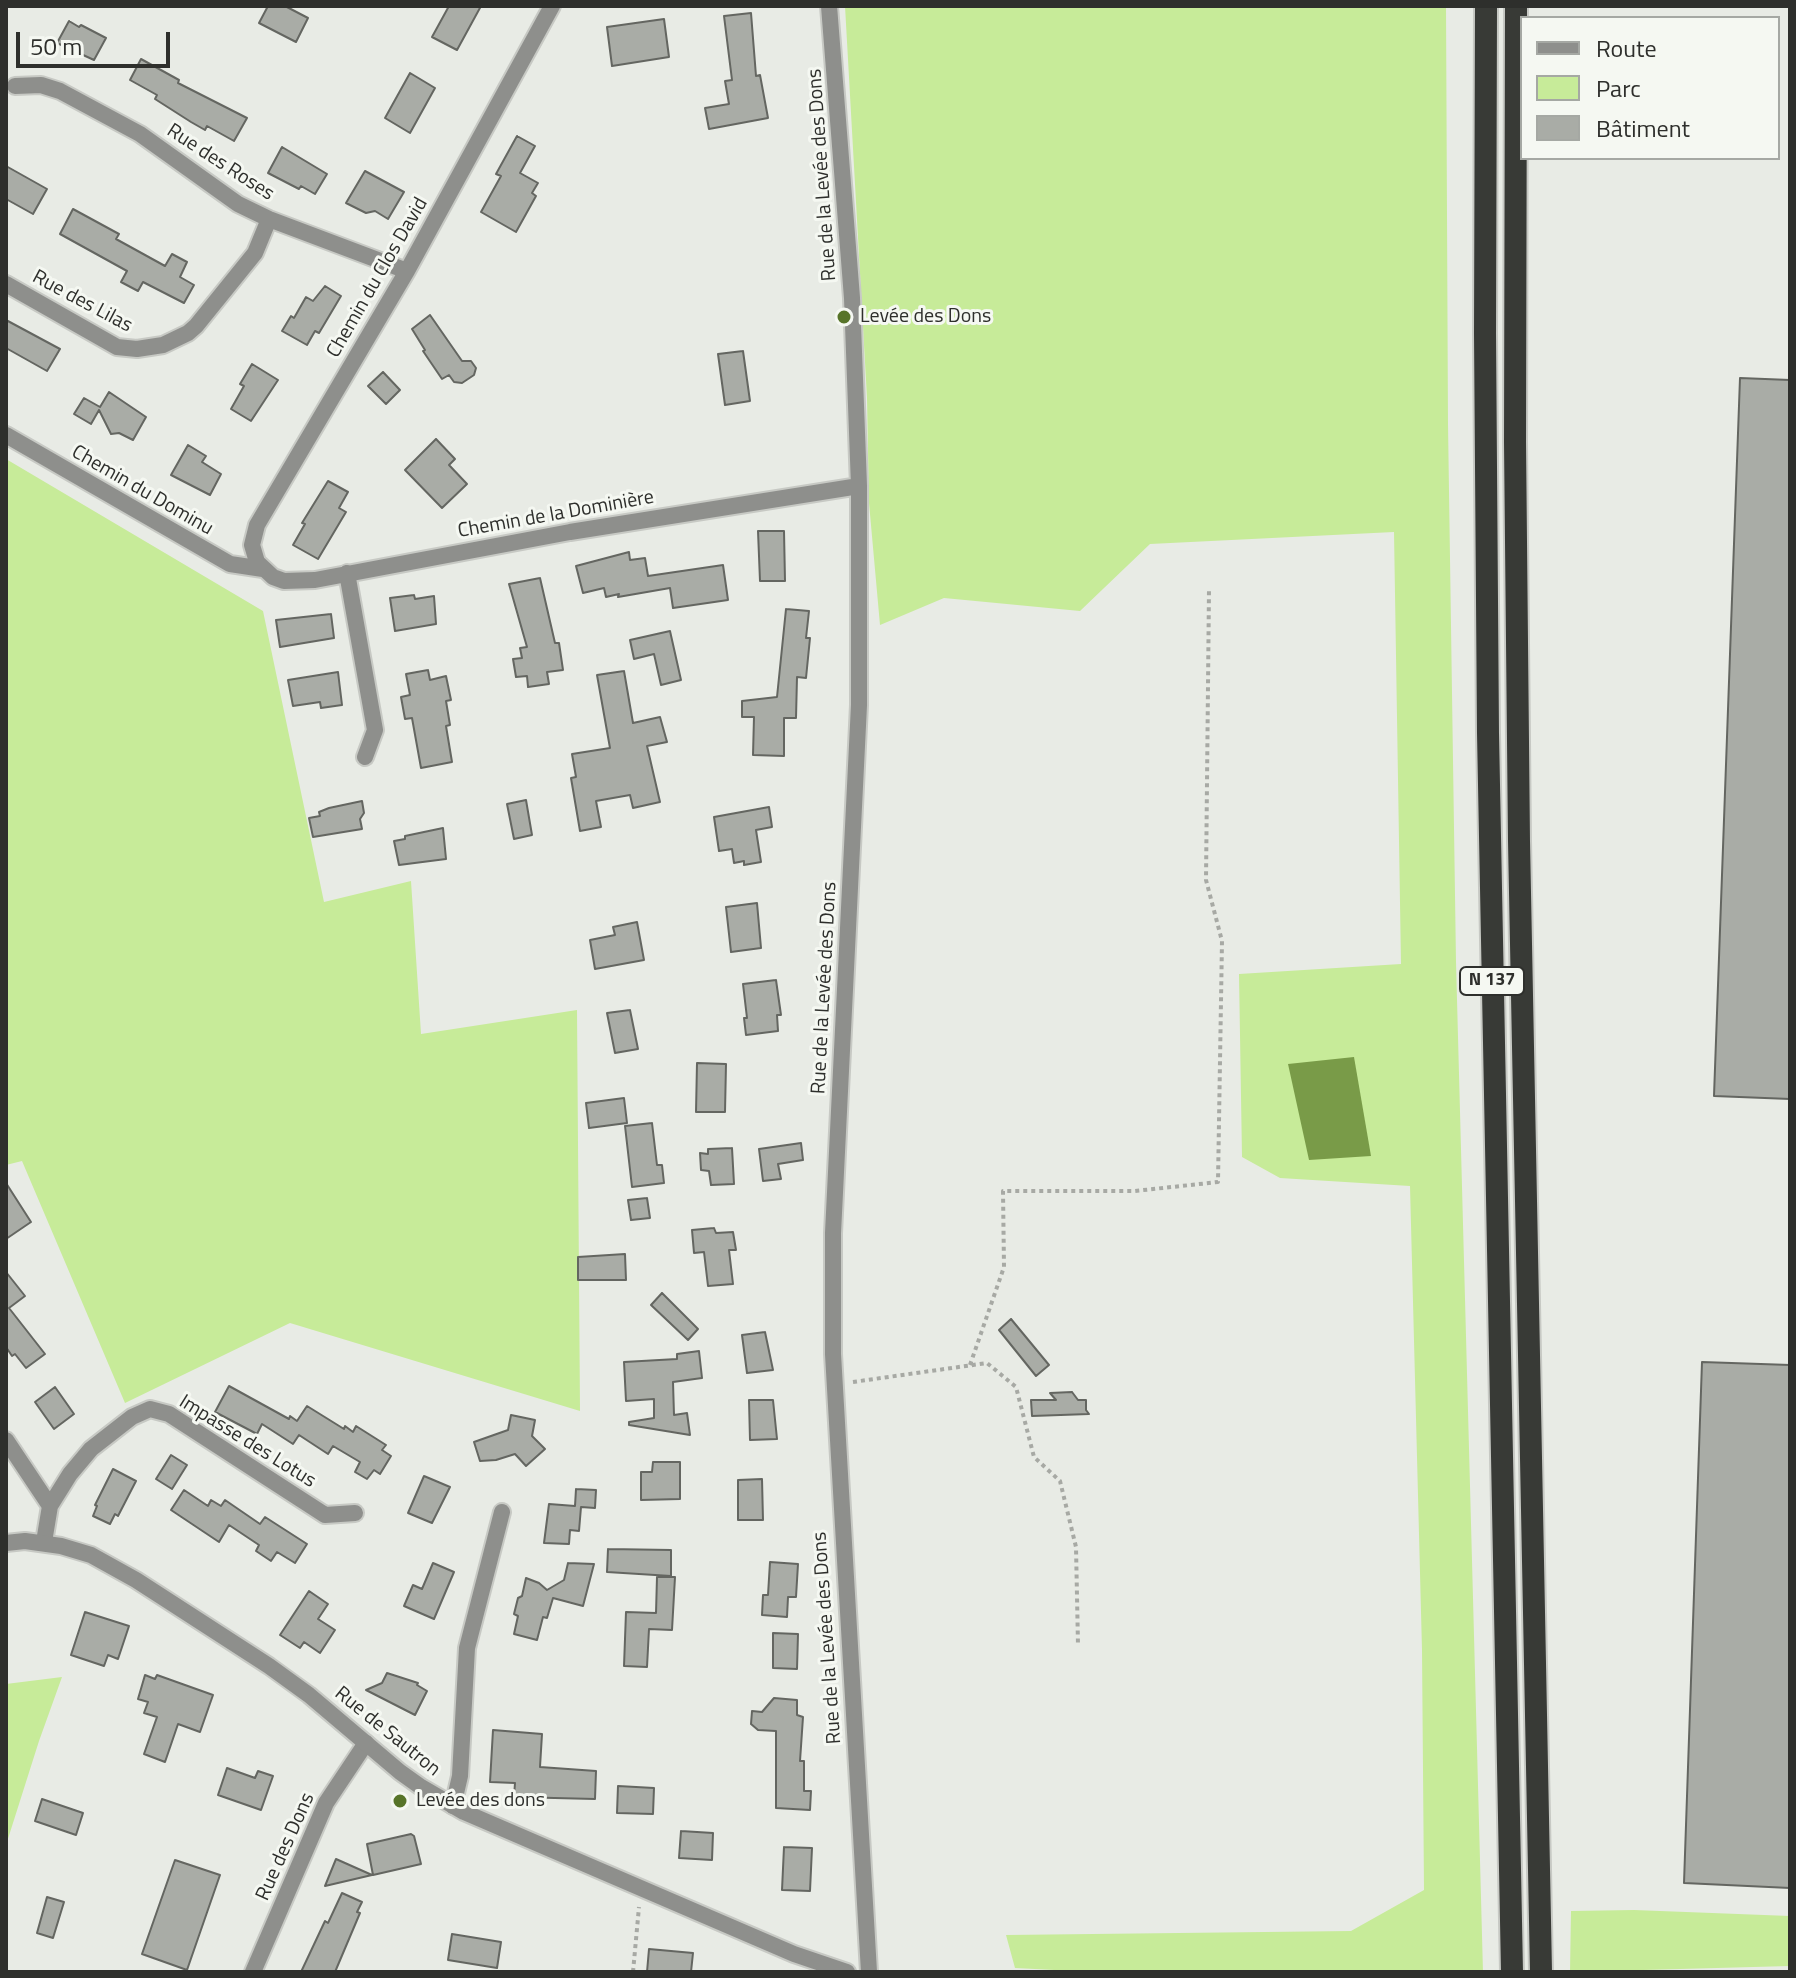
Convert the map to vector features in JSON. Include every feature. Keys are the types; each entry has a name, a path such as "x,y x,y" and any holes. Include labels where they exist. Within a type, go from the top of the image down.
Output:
{"highway":[{"name":"N 137","path":"1486,6 1488,749 1512,1972"},
{"name":"N 137","path":"1516,6 1519,797 1541,1972"}],"street":[{"name":"Chemin du Clos David","path":"263,569 257,562 252,545 257,525 407,271 552,6"},
{"name":"Rue de la Levée des Dons","path":"829,6 852,298 859,486 859,705 833,1233 835,1384 869,1972"},
{"name":"Rue des Roses","path":"15,86 41,85 60,91 140,134 238,204 269,219 407,271"},
{"name":"Rue des Lilas","path":"6,284 117,347 137,349 163,345 196,326 255,253 269,219"},
{"name":"Chemin du Dominu","path":"6,435 230,564 263,569"},
{"name":"Chemin de la Dominière","path":"263,569 284,581 315,580 570,532 859,486"},
{"path":"347,573 375,730 365,757"},
{"name":"Impasse des Lotus","path":"44,1542 50,1506 70,1474 91,1449 132,1417 150,1409 169,1414 325,1515 355,1513"},
{"path":"6,1440 50,1506"},
{"path":"453,1806 460,1776 467,1648 502,1512"},
{"name":"Rue de Sautron","path":"6,1543 44,1542 91,1555 161,1595 289,1680 421,1787 453,1806 781,1949 847,1972"},
{"name":"Rue des Dons","path":"253,1972 326,1803 366,1743"}],"path":[{"path":"970,1365 1004,1267 1003,1191 1135,1191 1218,1182 1222,941 1206,880 1209,589"},
{"path":"835,1384 987,1363 1016,1387 1034,1457 1060,1481 1076,1547 1078,1645"},
{"path":"633,1972 640,1903"}],"green space":[{"path":"845,6 1446,6 1456,962 1483,1972 1094,1972 1015,1968 1006,1935 1351,1931 1424,1890 1422,1650 1410,1186 1280,1178 1242,1157 1239,974 1401,964 1394,532 1150,544 1080,611 944,598 880,625 869,503 867,398"},
{"path":"6,459 263,611 324,902 411,881 421,1034 577,1010 580,1411 290,1323 125,1403 22,1161 6,1165"},
{"path":"62,1677 39,1741 6,1845 6,1684"},
{"path":"1634,1910 1790,1916 1790,1966 1570,1972 1571,1911"}],"shaded area":[{"path":"1354,1057 1371,1156 1309,1160 1288,1064"}],"building":[{"path":"268,6 285,6 308,18 296,42 259,23"},
{"path":"449,6 481,6 457,50 432,37"},
{"path":"751,13 756,76 760,75 768,118 709,129 705,108 729,104 725,81 732,80 724,16"},
{"path":"664,19 669,57 612,66 607,27"},
{"path":"69,21 106,38 94,60 57,43"},
{"path":"141,59 179,80 178,83 247,118 234,141 207,126 205,130 191,122 155,99 157,95 130,80"},
{"path":"410,73 435,88 410,133 385,118"},
{"path":"517,136 535,146 520,173 538,183 532,193 536,196 516,232 481,212 501,176 496,174"},
{"path":"282,147 327,174 315,194 268,173"},
{"path":"6,166 47,189 33,214 6,199"},
{"path":"365,171 404,192 388,219 375,211 366,213 346,203"},
{"path":"73,209 119,234 116,239 165,266 172,254 187,262 180,277 194,285 184,303 143,282 138,291 121,282 127,271 60,234"},
{"path":"325,286 341,296 319,333 315,331 307,345 282,331 306,297 313,301"},
{"path":"430,315 462,361 471,361 476,368 474,375 462,383 454,382 449,375 442,379 412,329"},
{"path":"6,320 60,349 47,371 6,348"},
{"path":"743,351 750,401 725,405 718,354"},
{"path":"252,364 278,380 251,421 231,409 244,386 240,384"},
{"path":"383,372 400,390 386,404 368,386"},
{"path":"1740,378 1790,380 1790,1099 1714,1096"},
{"path":"109,392 146,417 133,440 119,433 111,434 99,410 91,424 74,414 84,398 100,407"},
{"path":"436,439 455,459 449,465 467,484 442,508 405,470"},
{"path":"188,445 206,456 202,462 221,474 210,495 171,475"},
{"path":"328,481 348,492 339,508 346,512 318,559 293,545 305,524 302,523"},
{"path":"758,531 784,531 785,581 760,581"},
{"path":"629,552 630,560 645,558 648,576 723,565 728,600 673,608 670,588 618,597 619,594 606,597 604,588 583,593 576,566"},
{"path":"540,578 555,643 559,643 563,670 547,672 549,684 528,687 527,676 516,677 513,659 522,658 520,648 527,647 509,584"},
{"path":"414,595 415,599 434,596 436,624 395,631 390,598"},
{"path":"786,609 809,611 806,678 797,677 796,718 784,718 784,756 753,755 754,717 742,717 742,701 777,697"},
{"path":"331,614 334,638 280,647 276,620"},
{"path":"670,631 681,680 661,685 654,654 634,659 630,640"},
{"path":"428,670 430,680 446,676 451,700 446,701 450,725 446,726 452,762 421,768 412,718 405,719 401,697 410,695 406,674"},
{"path":"624,671 633,723 660,717 667,742 647,746 660,802 633,808 630,795 596,801 601,827 580,831 571,778 576,777 572,754 610,748 597,675"},
{"path":"338,672 342,705 321,708 320,702 293,706 288,680"},
{"path":"526,800 532,835 514,839 507,804"},
{"path":"362,801 362,829 313,837 309,818 320,816 319,812 329,808"},
{"path":"769,807 772,827 756,830 761,862 734,863 732,849 719,851 714,817"},
{"path":"443,828 446,859 399,865 394,841"},
{"path":"757,903 761,948 731,952 726,907"},
{"path":"637,922 644,960 595,969 590,940 615,935 613,927"},
{"path":"776,980 781,1015 777,1015 778,1031 746,1035 743,984"},
{"path":"630,1010 638,1049 615,1053 607,1013"},
{"path":"697,1063 726,1064 725,1112 696,1112"},
{"path":"624,1098 627,1123 589,1128 586,1103"},
{"path":"652,1123 657,1165 662,1165 664,1183 632,1187 625,1126"},
{"path":"801,1143 803,1160 778,1164 781,1179 763,1181 759,1149"},
{"path":"732,1148 734,1184 711,1185 709,1171 701,1170 700,1153 708,1154 708,1149"},
{"path":"6,1183 31,1222 6,1239"},
{"path":"647,1198 650,1218 631,1220 628,1200"},
{"path":"714,1228 716,1233 733,1232 736,1250 729,1250 733,1284 708,1286 704,1252 694,1253 692,1230"},
{"path":"625,1254 626,1280 578,1280 578,1257"},
{"path":"6,1272 25,1296 9,1308 45,1354 26,1368 6,1347"},
{"path":"662,1293 698,1329 688,1340 651,1305"},
{"path":"1011,1319 1049,1365 1036,1376 999,1330"},
{"path":"765,1332 773,1370 747,1373 742,1335"},
{"path":"699,1351 702,1378 673,1382 674,1415 687,1413 690,1435 629,1425 629,1422 654,1418 654,1399 626,1401 624,1362 677,1359 677,1354"},
{"path":"1702,1362 1790,1365 1790,1888 1684,1883"},
{"path":"229,1386 289,1419 290,1416 297,1421 307,1406 344,1429 345,1426 353,1432 356,1426 386,1445 382,1450 391,1456 380,1474 374,1470 367,1479 355,1472 360,1462 333,1446 328,1454 299,1435 293,1444 262,1424 257,1434 215,1412"},
{"path":"55,1387 74,1414 54,1429 35,1402"},
{"path":"1072,1392 1078,1400 1086,1400 1089,1414 1032,1416 1031,1400 1056,1400 1050,1393"},
{"path":"749,1400 773,1400 777,1439 750,1440"},
{"path":"511,1415 535,1420 532,1436 545,1449 526,1466 515,1454 480,1461 474,1442 508,1430"},
{"path":"171,1455 187,1465 172,1489 156,1479"},
{"path":"653,1462 680,1462 680,1499 641,1500 641,1472 652,1472"},
{"path":"113,1469 136,1481 118,1516 115,1514 110,1524 93,1516 95,1505"},
{"path":"424,1476 450,1487 432,1523 408,1513"},
{"path":"762,1479 763,1520 738,1520 738,1480"},
{"path":"576,1489 596,1490 595,1508 581,1507 579,1531 570,1530 569,1544 544,1543 549,1504 575,1506"},
{"path":"184,1490 208,1506 211,1500 221,1506 225,1500 260,1524 265,1517 307,1544 295,1563 277,1552 271,1561 256,1551 259,1545 229,1525 219,1542 171,1510"},
{"path":"608,1549 671,1550 671,1576 607,1572"},
{"path":"770,1562 798,1564 796,1597 788,1597 787,1617 762,1615 763,1595 768,1595"},
{"path":"433,1563 454,1572 434,1619 404,1606 413,1585 422,1589"},
{"path":"568,1563 594,1564 583,1606 553,1598 547,1618 543,1617 537,1640 514,1634 518,1616 514,1614 526,1578 547,1590 564,1580"},
{"path":"657,1577 675,1577 672,1630 649,1629 647,1667 624,1666 626,1612 656,1613"},
{"path":"309,1591 328,1604 318,1619 335,1630 320,1653 304,1642 300,1648 280,1635"},
{"path":"85,1612 129,1626 118,1659 108,1655 104,1666 71,1655"},
{"path":"773,1633 798,1634 797,1669 773,1668"},
{"path":"387,1673 418,1683 427,1691 415,1715 366,1690 382,1683"},
{"path":"145,1675 155,1679 157,1675 213,1695 200,1732 178,1724 165,1762 144,1754 157,1717 144,1713 148,1702 138,1699"},
{"path":"774,1698 797,1700 797,1715 803,1717 800,1761 804,1761 804,1791 811,1791 810,1810 776,1808 776,1731 758,1730 751,1724 752,1711 762,1712"},
{"path":"493,1730 542,1734 540,1767 596,1771 595,1799 514,1797 515,1783 490,1782"},
{"path":"227,1768 255,1778 258,1771 273,1776 261,1810 218,1795"},
{"path":"618,1786 654,1788 653,1814 617,1813"},
{"path":"42,1799 83,1813 76,1835 35,1821"},
{"path":"681,1831 713,1833 712,1860 679,1858"},
{"path":"411,1834 421,1864 373,1875 367,1844"},
{"path":"784,1847 812,1848 810,1891 782,1890"},
{"path":"336,1859 372,1875 325,1886"},
{"path":"175,1860 220,1875 187,1970 142,1954"},
{"path":"342,1893 362,1902 335,1972 301,1972 325,1921 328,1923"},
{"path":"47,1897 64,1902 53,1938 37,1933"},
{"path":"452,1934 501,1942 497,1968 448,1960"},
{"path":"649,1949 693,1953 691,1972 647,1972"}],"place":[{"name":"Levée des Dons","path":"844,317"},
{"name":"Levée des dons","path":"400,1801"}]}
